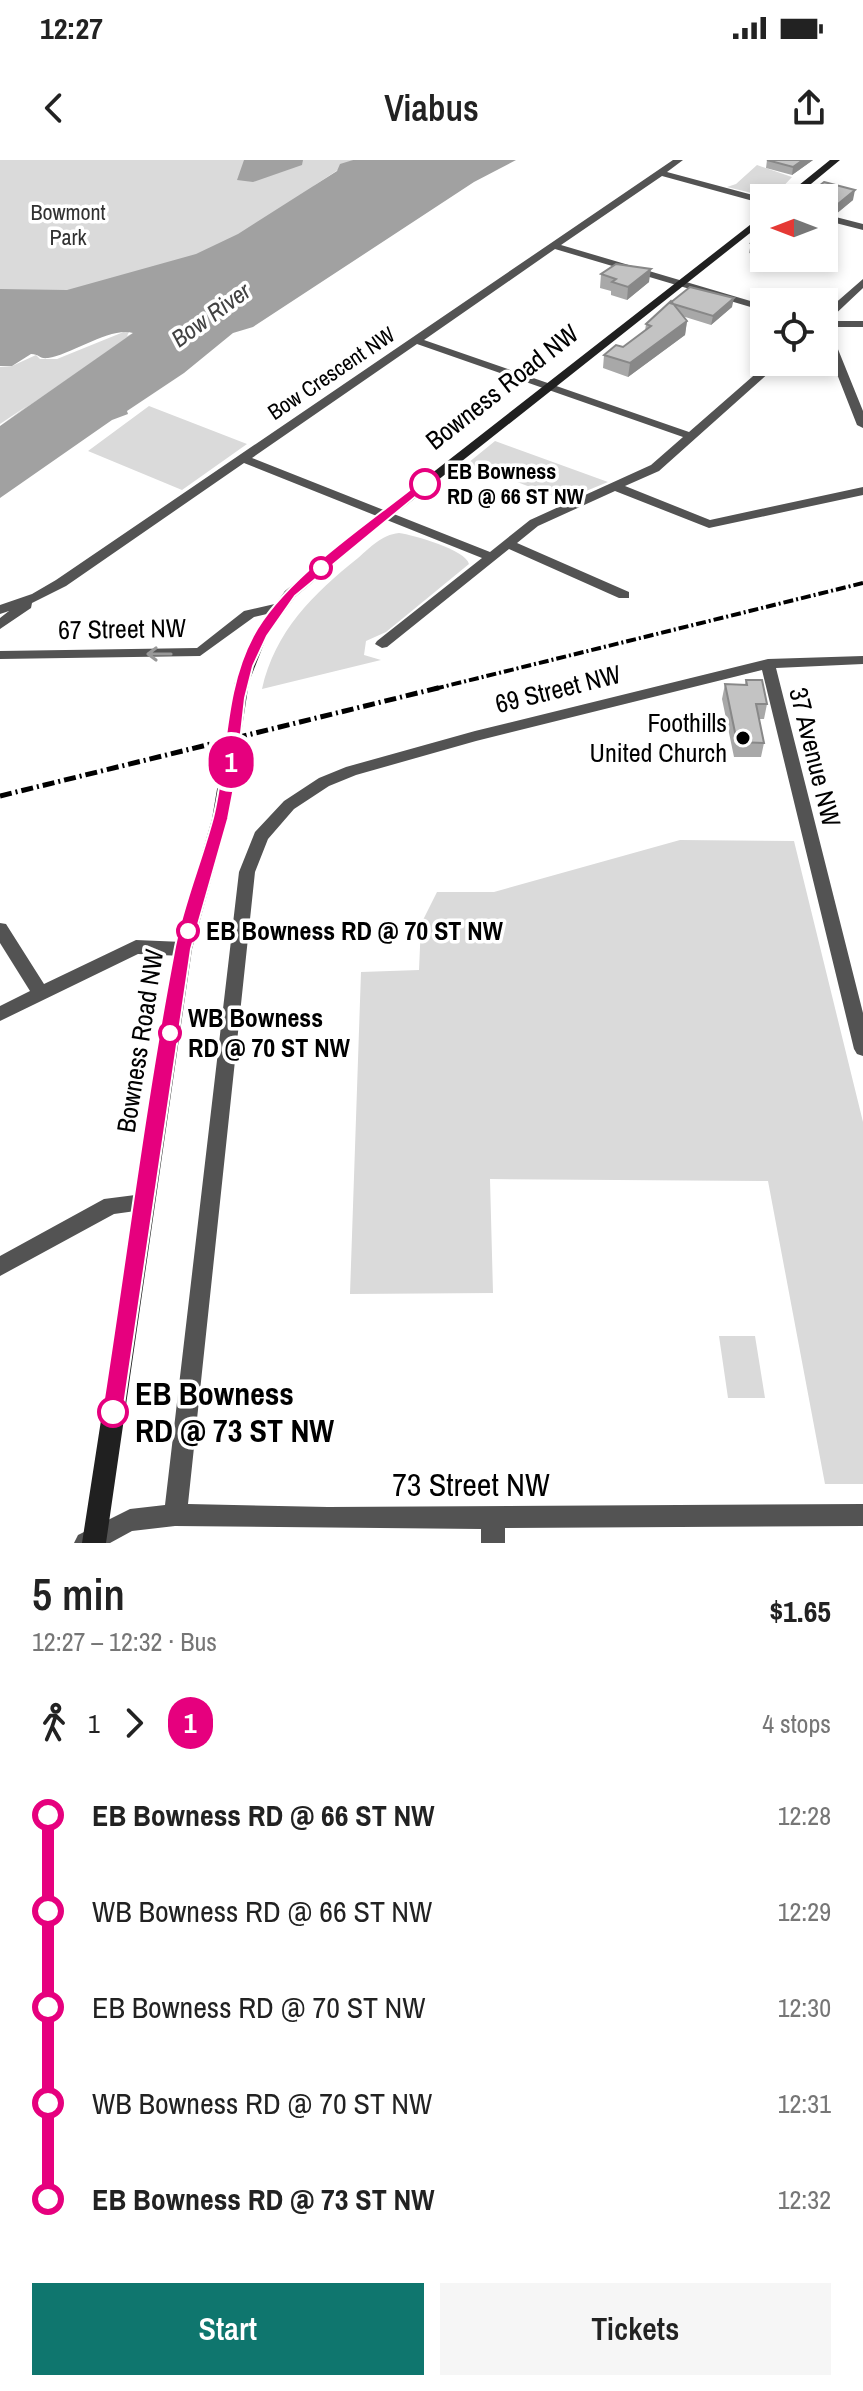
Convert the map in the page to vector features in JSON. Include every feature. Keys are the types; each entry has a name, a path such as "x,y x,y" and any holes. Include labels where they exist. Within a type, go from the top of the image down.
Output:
{"street":[{"name":"Bow Crescent NW","path":"0,610 37,597 245,459 679,160"},
{"path":"806,184 836,160"},
{"path":"661,173 750,197"},
{"path":"838,221 863,227"},
{"name":"Bowness Road NW","path":"92,1541 183,949 220,819 242,682 257,643 290,594 546,386 750,228"},
{"path":"555,246 750,304"},
{"path":"838,309 863,282"},
{"path":"838,324 863,324"},
{"path":"417,341 693,437"},
{"path":"838,360 863,425"},
{"path":"382,644 534,523 655,468 761,376"},
{"path":"245,459 491,557"},
{"path":"617,487 709,524 863,491"},
{"path":"508,544 624,595"},
{"path":"0,625 37,597"},
{"name":"67 Street NW","path":"0,655 200,652 249,614 279,607"},
{"name":"69 Street NW","path":"175,1515 247,872 261,836 279,815 311,789 351,771 475,736 768,664 863,660"},
{"name":"37 Avenue NW","path":"768,664 863,1049"},
{"path":"0,929 41,994"},
{"path":"0,1014 136,947 183,949"},
{"path":"0,1267 111,1205 143,1203"},
{"name":"73 Street NW","path":"92,1541 130,1520 175,1515 863,1515"},
{"path":"493,1517 493,1543"}],"green space":[{"name":"Bowmont Park","path":"0,160 353,160 315,185 209,288 0,291"},
{"path":"757,165 792,177 785,184 750,184 750,193 727,187 736,184"},
{"path":"137,331 0,426 27,406 0,424 0,367 12,366 36,355 40,359 57,359 129,332 127,336"},
{"path":"149,406 247,444 182,490 88,451"},
{"path":"495,441 608,482 564,500 468,463"},
{"path":"399,533 449,549 469,564 386,632 366,641 364,655 381,660 262,689 276,649 311,600 377,542"},
{"path":"680,840 794,841 863,1122 863,1484 825,1484 768,1181 490,1179 493,1293 350,1294 361,972 419,970 421,924 437,892 494,892"},
{"path":"719,1336 755,1336 765,1398 728,1398"}],"water":[{"path":"244,160 303,160 302,165 253,182 237,180"},
{"name":"Bow River","path":"353,160 516,160 474,182 253,327 233,333 184,373 127,411 128,414 112,420 0,498 0,426 133,333 114,333 48,358 31,354 12,366 0,366 0,289 67,290 196,254 238,234 337,171 340,164"}],"building":[{"path":"767,160 803,160 793,167"},
{"path":"838,186 855,190 838,204"},
{"path":"616,264 651,269 628,287 612,282 616,279 601,274"},
{"path":"690,287 734,298 713,316 670,303"},
{"path":"671,301 687,321 630,363 604,355 616,345 623,347 651,326 646,324"},
{"name":"Foothills United Church","path":"746,680 762,680 767,704 756,704 764,743 737,742 725,684 747,685"}],"railway":[{"path":"434,689 863,583"},
{"path":"0,796 442,687"}],"bus line":[{"name":"1","path":"113,1412 183,949 220,819 229,777 238,698 247,666 260,635 290,594 425,484"}],"place":[{"name":"EB Bowness RD @ 66 ST NW","path":"425,484"},
{"name":"Foothills United Church","path":"743,738"},
{"name":"EB Bowness RD @ 70 ST NW","path":"188,931"},
{"name":"WB Bowness RD @ 70 ST NW","path":"170,1033"},
{"name":"EB Bowness RD @ 73 ST NW","path":"113,1412"}]}
